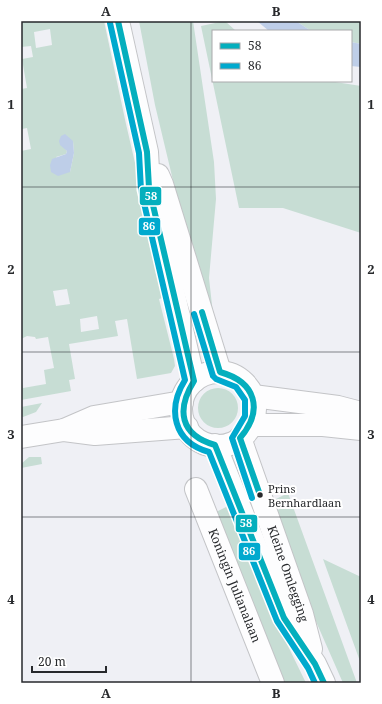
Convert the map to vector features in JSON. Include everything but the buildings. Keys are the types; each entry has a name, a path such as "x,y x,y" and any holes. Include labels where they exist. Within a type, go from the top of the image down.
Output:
{"street":[{"path":"118,21 147,152 149,188 194,381"},
{"path":"147,152 162,184 220,372"},
{"path":"246,432 255,406 253,396 240,378 231,374 220,372 203,375 194,381 186,391 182,402 182,414 187,426 195,437 202,442 215,445 228,444 246,432 323,425 361,429"},
{"path":"253,396 338,407 361,413"},
{"path":"21,437 64,430 94,417 182,402"},
{"path":"64,430 95,434 187,426"},
{"name":"Kleine Omlegging","path":"246,432 320,674"},
{"name":"Kleine Omlegging","path":"215,445 284,618 320,674"},
{"name":"Koningin Julianalaan","path":"196,489 273,683"}],"green space":[{"path":"21,21 104,21 166,297 159,299 174,359 175,366 171,373 137,379 127,319 115,321 118,336 69,344 75,379 69,380 71,391 21,400 21,375 23,388 46,384 44,370 54,368 48,337 36,339 35,337 27,336 21,339 21,151 31,149 27,128 22,129 21,124 21,89 27,88 22,59 33,57 31,46 21,47","holes":["50,29 52,45 36,48 34,32","73,141 74,153 70,172 56,157 66,154 67,151 64,147","67,289 70,304 56,306 53,291","97,316 99,329 81,332 80,319"]},
{"path":"139,21 193,21 214,162 216,199 209,278 213,314 181,214 155,105"},
{"path":"225,21 235,30 212,30 212,79 201,26"},
{"path":"296,21 361,21 361,44 352,42 352,30 310,30"},
{"path":"213,82 335,82 361,86 361,233 283,208 239,208"},
{"path":"218,388 232,394 238,408 232,422 218,428 204,422 198,408 204,394"},
{"path":"42,403 36,412 23,417 21,416 21,407"},
{"path":"29,457 41,457 42,464 21,468 21,464"},
{"path":"288,493 357,683 343,683 296,576 272,512 280,509 276,499"},
{"path":"232,504 286,642 306,683 283,683 214,513"},
{"path":"323,559 361,577 361,664"}],"water":[{"path":"257,21 296,21 310,30 268,30"},
{"path":"352,42 361,44 361,67 352,66"},
{"path":"65,134 73,141 74,153 70,172 58,176 51,172 50,165 52,159 66,154 67,151 60,145 59,141 61,136"}],"transit line":[{"name":"58","path":"118,21 147,152 149,188 194,381 185,402 185,420 188,428 194,435 203,441 215,445 284,618 315,664 324,683"},
{"name":"86","path":"110,23 139,153 141,190 185,380 179,391 176,402 175,413 177,423 181,432 188,441 209,452 277,621 308,668 315,683"},
{"name":"58","path":"202,312 220,372 242,383 252,398 254,407 252,417 248,428 240,438 260,495"},
{"name":"86","path":"194,314 213,376 216,379 236,387 245,400 245,416 232,438 252,498"}],"place":[{"name":"Prins Bernhardlaan","path":"260,495"}]}
